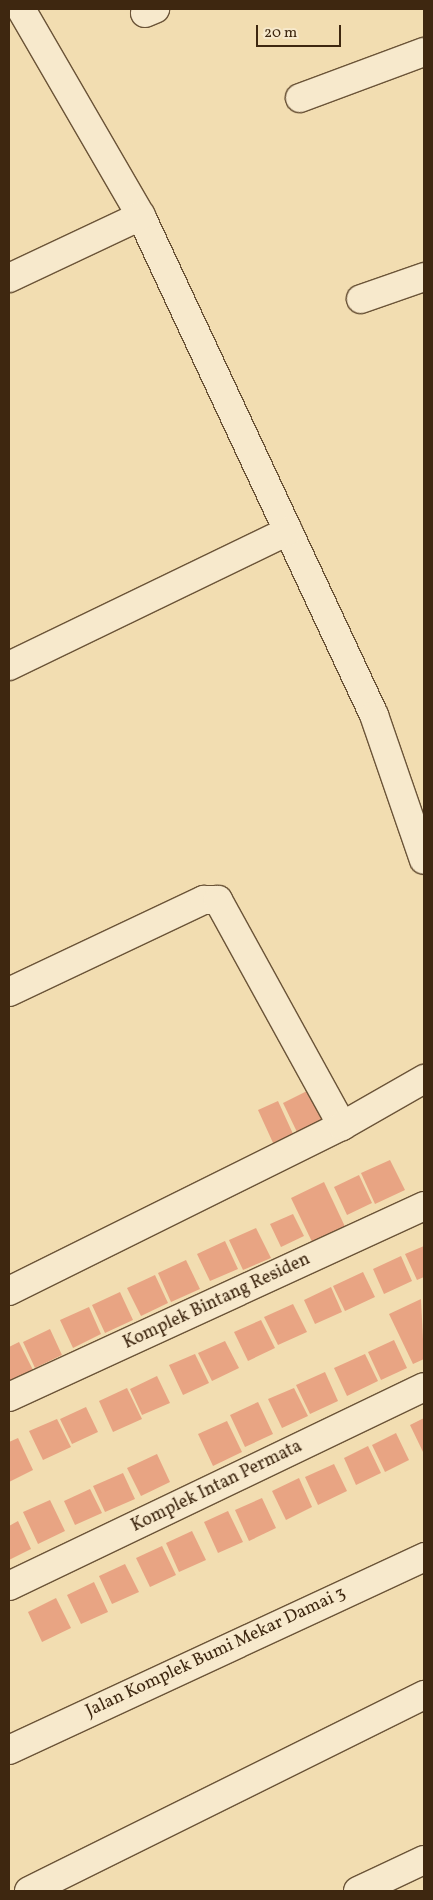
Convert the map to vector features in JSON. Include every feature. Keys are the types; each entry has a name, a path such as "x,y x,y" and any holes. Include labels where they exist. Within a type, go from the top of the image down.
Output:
{"street":[{"path":"21,9 141,216 374,714 424,860"},
{"path":"300,98 424,52"},
{"path":"9,278 141,216"},
{"path":"360,300 424,277"},
{"path":"9,666 288,531"},
{"path":"9,992 204,900 218,900 342,1126"},
{"path":"9,1291 342,1126 424,1079"},
{"name":"Komplek Bintang Residen","path":"9,1397 424,1206"},
{"name":"Komplek Intan Permata","path":"9,1586 424,1387"},
{"name":"Jalan Komplek Bumi Mekar Damai 3","path":"9,1750 424,1557"},
{"path":"29,1891 424,1695"},
{"path":"358,1891 424,1860"}],"building":[{"path":"309,1090 323,1120 297,1132 283,1103"},
{"path":"278,1101 294,1136 274,1145 258,1110"},
{"path":"390,1160 405,1190 375,1204 361,1173"},
{"path":"359,1175 372,1203 347,1215 334,1187"},
{"path":"324,1182 348,1233 315,1248 291,1198"},
{"path":"293,1214 304,1236 281,1247 270,1224"},
{"path":"256,1228 271,1258 243,1270 229,1240"},
{"path":"225,1241 238,1269 210,1281 197,1254"},
{"path":"424,1246 424,1277 417,1280 405,1254"},
{"path":"401,1256 412,1281 384,1294 373,1269"},
{"path":"186,1260 200,1289 171,1302 158,1273"},
{"path":"363,1272 375,1297 345,1311 333,1286"},
{"path":"155,1275 168,1303 141,1316 127,1288"},
{"path":"331,1287 342,1312 315,1324 304,1300"},
{"path":"120,1292 133,1320 105,1333 92,1305"},
{"path":"421,1299 424,1359 413,1364 389,1314"},
{"path":"293,1304 307,1332 278,1345 264,1317"},
{"path":"89,1307 101,1334 73,1348 60,1320"},
{"path":"261,1320 275,1348 248,1361 234,1332"},
{"path":"50,1329 62,1355 35,1368 23,1342"},
{"path":"394,1340 407,1368 381,1380 368,1352"},
{"path":"225,1341 239,1368 212,1381 198,1353"},
{"path":"19,1342 33,1370 9,1381 9,1347"},
{"path":"195,1354 209,1383 183,1395 169,1365"},
{"path":"365,1354 378,1381 347,1396 334,1368"},
{"path":"325,1372 338,1401 310,1414 296,1385"},
{"path":"157,1376 170,1403 142,1415 130,1389"},
{"path":"127,1388 142,1419 113,1432 99,1401"},
{"path":"294,1388 308,1416 282,1428 268,1399"},
{"path":"258,1402 273,1434 245,1447 230,1415"},
{"path":"86,1407 98,1432 72,1444 60,1419"},
{"path":"424,1418 424,1454 410,1425"},
{"path":"57,1419 71,1447 43,1460 29,1431"},
{"path":"227,1421 242,1452 213,1466 198,1434"},
{"path":"396,1433 409,1460 385,1472 372,1445"},
{"path":"18,1438 33,1470 9,1482 9,1442"},
{"path":"368,1446 381,1473 356,1485 344,1458"},
{"path":"157,1454 170,1482 141,1496 127,1468"},
{"path":"334,1464 347,1491 318,1505 305,1477"},
{"path":"123,1473 135,1499 105,1512 93,1486"},
{"path":"299,1478 312,1507 286,1520 272,1491"},
{"path":"90,1489 102,1513 75,1525 64,1501"},
{"path":"262,1498 276,1528 249,1541 235,1510"},
{"path":"50,1500 65,1531 38,1544 23,1512"},
{"path":"228,1511 243,1542 218,1553 204,1522"},
{"path":"18,1521 31,1549 9,1560 9,1526"},
{"path":"192,1531 206,1560 179,1572 166,1543"},
{"path":"162,1546 176,1575 150,1587 136,1558"},
{"path":"125,1564 139,1592 112,1604 99,1576"},
{"path":"94,1582 108,1612 81,1624 67,1595"},
{"path":"56,1598 71,1628 42,1642 28,1612"}]}
